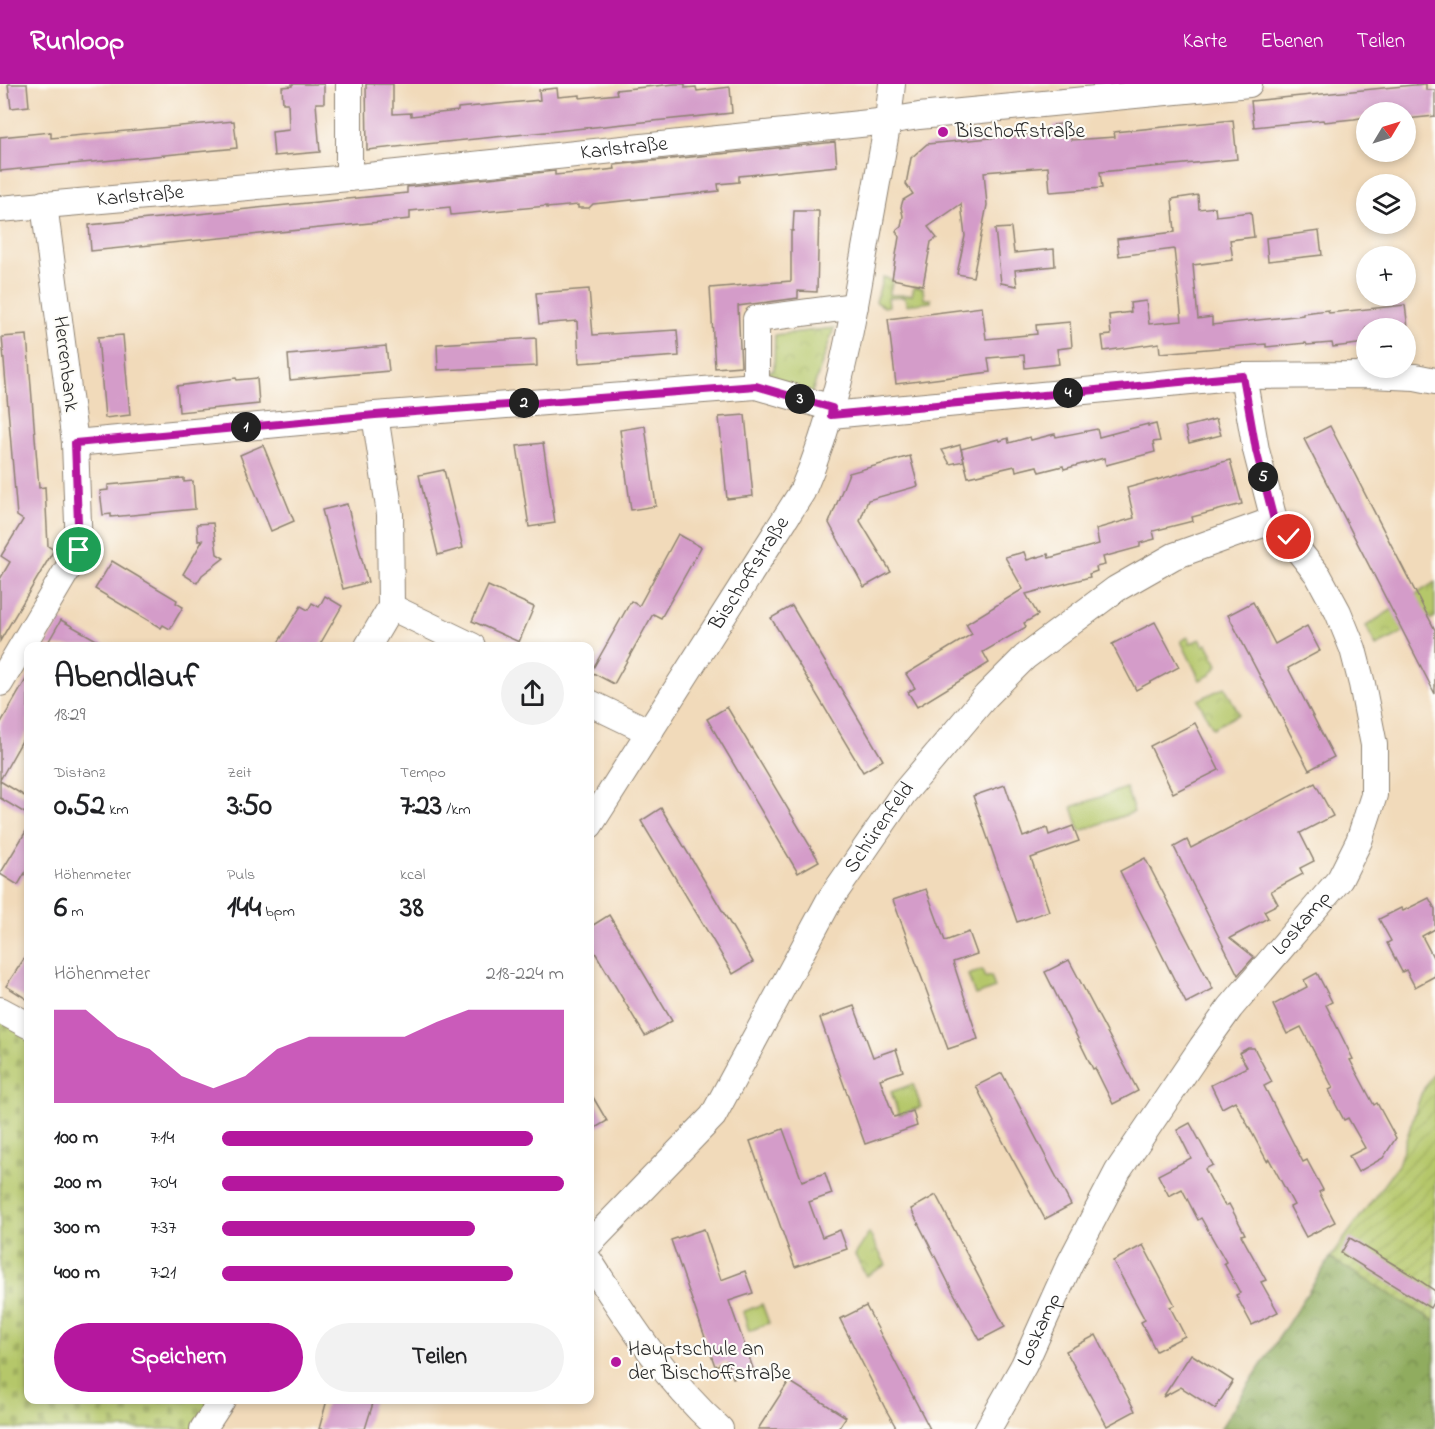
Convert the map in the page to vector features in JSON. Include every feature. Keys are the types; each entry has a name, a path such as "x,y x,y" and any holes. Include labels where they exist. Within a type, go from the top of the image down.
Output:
{"street":[{"path":"349,84 349,178"},
{"name":"Bischoffstraße","path":"594,819 801,492 815,460 844,365 888,122 892,84"},
{"name":"Karlstraße","path":"0,209 349,178 888,122 919,116 1249,84"},
{"name":"Herrenbank","path":"0,682 79,550 75,443 44,204"},
{"path":"756,386 756,319 855,306"},
{"path":"75,443 375,415 756,386 831,411 1243,376 1425,379"},
{"name":"Loskamp","path":"988,1429 1021,1372 1070,1263 1118,1171 1230,1008 1340,879 1359,841 1374,795 1374,745 1353,649 1338,612 1318,575 1274,520 1256,450 1243,376"},
{"path":"370,642 391,607 390,514 375,415"},
{"name":"Schürenfeld","path":"594,1239 713,1116 829,901 903,794 986,696 1025,657 1116,588 1174,556 1274,520"},
{"path":"391,607 464,642"},
{"path":"594,705 650,732"},
{"path":"0,1010 24,1023"},
{"path":"594,1269 619,1310 654,1357 697,1407 720,1429"},
{"path":"204,1429 220,1404"}],"green space":[{"path":"883,277 893,280 889,295 912,295 914,287 923,288 924,299 931,299 931,302 906,305 905,297 888,298 889,306 884,307 876,302"},
{"path":"834,328 811,395 761,382 762,372 774,370 775,335"},
{"path":"1435,582 1435,617 1376,646 1366,626"},
{"path":"1188,637 1191,643 1200,639 1204,646 1207,644 1218,665 1210,675 1200,680 1181,641"},
{"path":"1225,687 1239,714 1213,728 1198,700"},
{"path":"1126,788 1134,812 1080,831 1072,807"},
{"path":"982,970 985,978 991,976 995,988 975,995 968,975"},
{"path":"0,1015 24,1028 24,1404 216,1404 200,1429 0,1429"},
{"path":"1435,1071 1435,1321 1330,1258 1398,1165 1421,1094"},
{"path":"913,1084 921,1107 899,1115 891,1092"},
{"path":"869,1233 886,1265 866,1276 855,1255"},
{"path":"1330,1258 1435,1321 1435,1429 1220,1429"},
{"path":"762,1304 769,1323 749,1331 743,1312"}],"building":[{"path":"8,84 27,84 29,106 11,108"},
{"path":"292,84 324,84 324,103 316,103 320,152 274,156 272,132 289,130 288,103 283,103 282,87 292,86"},
{"path":"366,84 393,84 393,114 411,113 411,116 458,111 458,108 540,100 539,90 557,88 558,97 580,95 580,98 617,94 616,90 675,84 685,84 685,88 696,87 697,91 730,87 732,113 367,150"},
{"path":"1426,84 1426,90 1435,90 1435,116 1416,118 1416,102 1356,102 1356,119 1254,127 1251,101"},
{"path":"1233,120 1237,159 1100,172 1102,188 1050,192 1048,167 984,172 987,205 973,277 957,274 965,236 961,204 928,227 937,238 931,242 923,285 892,279 899,237 896,231 901,227 903,216 901,207 903,200 913,194 906,184 911,158 927,144 1054,132 1053,125 1070,123 1071,140 1115,137 1114,132"},
{"path":"234,121 237,148 0,171 0,137 51,132 51,138"},
{"path":"835,142 837,166 739,176 739,182 718,184 719,191 593,204 589,208 578,208 578,205 547,208 547,206 451,215 450,207 410,211 410,219 91,251 89,225 407,193 407,187 555,171 555,175 597,171 615,169 614,165"},
{"path":"1198,195 1199,209 1215,207 1216,216 1251,212 1254,237 1230,240 1233,260 1193,265 1198,319 1212,317 1212,325 1328,310 1329,313 1396,306 1405,306 1407,318 1356,318 1356,344 1333,347 1332,343 1266,347 1266,344 1160,353 1159,343 1104,351 1102,336 1111,335 1109,315 1131,312 1130,303 1146,301 1149,324 1182,321 1174,249 1119,256 1117,239 1175,232 1172,199"},
{"path":"794,211 819,211 817,292 798,291 798,298 738,306 741,366 715,368 710,288 791,281 791,231 793,231"},
{"path":"1011,228 1014,253 1054,249 1055,266 1015,270 1017,286 1001,283 995,229"},
{"path":"1319,231 1322,255 1268,261 1266,238"},
{"path":"589,289 593,335 677,330 679,356 579,363 577,321 539,324 536,293"},
{"path":"982,307 986,339 1037,334 1036,325 1070,322 1072,347 1057,349 1059,364 1025,368 1024,355 988,358 990,372 896,384 888,319"},
{"path":"27,335 39,488 45,487 48,546 54,550 0,641 0,579 10,562 1,556 23,520 17,516 2,337"},
{"path":"123,335 130,415 105,418 98,337"},
{"path":"536,338 537,366 438,370 437,344"},
{"path":"386,346 389,371 290,380 288,355"},
{"path":"236,378 237,380 257,378 259,404 179,412 177,386"},
{"path":"745,415 753,496 727,499 719,417"},
{"path":"1216,419 1221,435 1189,443 1185,427"},
{"path":"1148,424 1148,426 1156,424 1160,441 1153,442 1155,452 1106,465 1104,458 1064,469 1063,466 1039,472 1037,466 1016,471 1015,466 968,477 961,449 999,439 1000,441 1008,438 1009,443 1030,437 1031,440 1055,434 1056,437 1097,429 1099,437"},
{"path":"645,426 656,506 631,510 620,430"},
{"path":"1330,426 1435,630 1435,694 1304,439"},
{"path":"543,443 555,523 529,527 517,446"},
{"path":"263,445 294,521 271,531 240,455"},
{"path":"960,445 964,461 950,464 942,450"},
{"path":"910,456 918,486 868,500 860,521 891,572 864,587 829,523 849,473"},
{"path":"1230,460 1242,504 1192,517 1193,521 1153,531 1155,539 1140,543 1140,547 1103,557 1105,565 1096,567 1097,571 1089,574 1090,577 1026,594 1038,615 1024,623 1026,627 983,652 989,663 917,707 908,692 915,688 906,674 972,634 966,624 1023,589 1005,557 1024,552 1027,560 1048,554 1049,558 1099,544 1096,529 1134,518 1127,488"},
{"path":"444,470 463,548 438,555 419,475"},
{"path":"184,478 184,482 193,481 195,509 111,517 111,514 103,515 100,491 108,490 108,485"},
{"path":"347,504 368,582 343,589 322,510"},
{"path":"213,523 217,554 224,558 202,575 197,583 183,574 203,540 198,541 197,524"},
{"path":"678,534 701,547 661,618 653,614 614,684 594,674 594,667 631,601 639,606"},
{"path":"112,561 177,600 176,603 183,607 170,629 163,625 161,628 95,589"},
{"path":"488,586 534,607 519,642 472,621"},
{"path":"325,596 342,606 321,642 278,642 301,606 308,610 312,603 319,607"},
{"path":"1253,602 1275,644 1307,626 1320,651 1288,668 1334,757 1309,770 1228,615"},
{"path":"792,606 883,760 863,772 771,618"},
{"path":"61,620 100,642 48,642"},
{"path":"1155,622 1179,667 1136,690 1112,644"},
{"path":"24,683 24,737 0,780 0,724"},
{"path":"727,707 819,861 798,873 707,719"},
{"path":"1195,723 1219,770 1173,793 1150,746"},
{"path":"0,781 24,796 24,813 0,798"},
{"path":"1315,783 1333,816 1300,833 1314,861 1300,868 1303,874 1271,891 1278,904 1264,911 1268,918 1230,938 1254,957 1238,975 1174,847 1187,840 1191,848"},
{"path":"1005,785 1023,837 1047,828 1049,835 1073,826 1079,841 1031,858 1049,911 1017,922 973,796"},
{"path":"661,808 753,962 733,974 641,821"},
{"path":"24,835 24,875 18,885 0,874"},
{"path":"1145,858 1213,989 1186,1003 1120,871"},
{"path":"926,889 945,941 969,932 977,954 953,962 978,1039 948,1049 893,900"},
{"path":"1429,898 1435,909 1435,929 1422,936 1435,961 1435,976 1415,987 1406,970 1402,972 1387,943 1391,941 1379,919 1401,908 1403,911"},
{"path":"609,915 672,1021 645,1036 594,951 594,924"},
{"path":"24,959 24,997 6,986"},
{"path":"1069,960 1138,1091 1113,1104 1045,972"},
{"path":"1317,973 1332,1002 1326,1005 1353,1059 1350,1060 1374,1105 1377,1103 1396,1138 1383,1158 1358,1172 1349,1156 1365,1148 1348,1118 1344,1120 1336,1105 1329,1090 1333,1088 1301,1027 1287,1034 1273,1005 1307,987 1304,980"},
{"path":"854,1006 873,1057 896,1049 903,1071 880,1079 894,1117 913,1111 917,1126 865,1144 820,1018"},
{"path":"1248,1048 1254,1048 1272,1082 1264,1086 1303,1162 1307,1160 1323,1190 1319,1192 1335,1222 1306,1237 1290,1207 1294,1205 1235,1101 1222,1108 1211,1085 1247,1067 1239,1053"},
{"path":"1002,1073 1071,1205 1045,1219 993,1123 976,1086"},
{"path":"594,1099 607,1121 594,1129"},
{"path":"1190,1123 1213,1165 1205,1169 1225,1206 1229,1204 1245,1234 1241,1235 1266,1280 1261,1282 1278,1312 1252,1325 1236,1295 1240,1293 1224,1263 1226,1262 1201,1218 1198,1220 1182,1189 1169,1196 1158,1175 1191,1158 1177,1130"},
{"path":"783,1129 802,1181 825,1173 832,1194 809,1202 822,1237 840,1230 847,1249 795,1267 750,1141"},
{"path":"936,1195 1005,1327 980,1340 911,1209"},
{"path":"704,1229 721,1280 745,1271 753,1293 729,1301 754,1371 733,1378 727,1361 715,1366 671,1240"},
{"path":"1350,1238 1435,1291 1435,1299 1430,1308 1341,1253"},
{"path":"1143,1245 1175,1305 1170,1307 1185,1336 1156,1351 1141,1322 1145,1320 1113,1261"},
{"path":"866,1306 930,1429 897,1429 885,1408 840,1319"},
{"path":"1096,1335 1135,1411 1107,1426 1066,1351"},
{"path":"1191,1354 1233,1381 1215,1409 1181,1387 1163,1397"},
{"path":"789,1381 846,1417 838,1429 758,1429"},
{"path":"326,1404 373,1404 365,1429 319,1429"}],"place":[{"name":"Bischoffstraße","path":"943,132"},
{"name":"Hauptschule an der Bischoffstraße","path":"616,1362"}],"route":[{"path":"79,550 75,443 375,415 756,386 832,408 831,415 1243,376 1256,450 1274,520 1289,537"}]}
